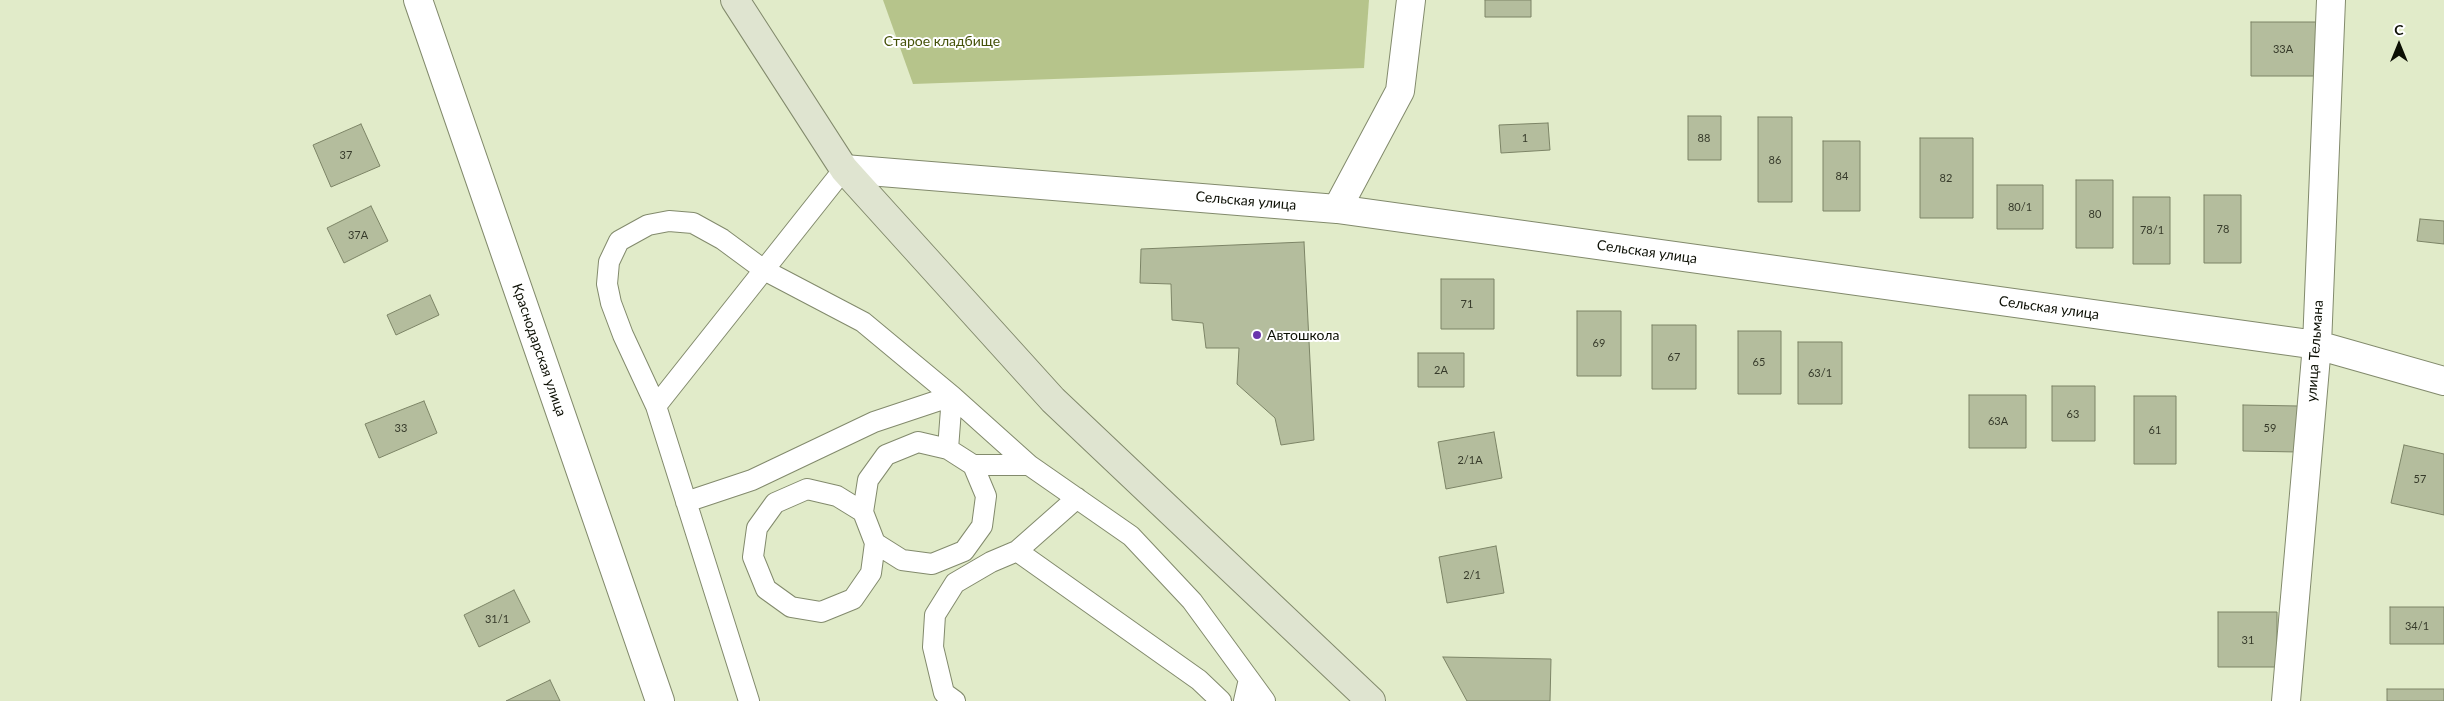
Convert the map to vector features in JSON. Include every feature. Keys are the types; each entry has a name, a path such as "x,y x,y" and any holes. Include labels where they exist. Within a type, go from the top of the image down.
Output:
{"street":[{"name":"Краснодарская улица","path":"418,0 660,701"},
{"path":"735,0 844,169 1053,400 1371,701"},
{"path":"1337,209 1400,91 1411,0"},
{"name":"улица Тельмана","path":"2286,701 2317,345 2331,0"},
{"name":"Сельская улица","path":"844,169 1337,209 2317,345 2444,381"}],"lane":[{"path":"656,406 844,169"},
{"path":"749,701 656,406 623,335 611,302 607,284 609,262 619,240 648,225 669,221 693,224 722,239 764,270 862,322 952,396 1029,465 1131,536 1192,601 1264,701"},
{"path":"686,502 752,480 874,422 952,396"},
{"path":"948,448 952,396"},
{"path":"862,512 837,496 807,489 775,503 757,528 753,557 766,589 791,607 821,612 853,599 871,573 875,543 862,512 868,480 886,455 918,442 948,448 973,465 986,496 982,526 964,551 932,564 902,560 875,543"},
{"path":"973,465 1029,465"},
{"path":"955,701 944,693 933,647 935,615 955,583 991,562 1017,551 1077,498"},
{"path":"1017,551 1200,680 1221,701"},
{"path":"1244,701 1249,679"}],"green space":[{"name":"Старое кладбище","path":"883,0 1369,0 1364,68 913,84"}],"building":[{"path":"1485,0 1531,0 1531,17 1485,17"},
{"path":"2251,22 2316,22 2316,76 2251,76"},
{"path":"1688,116 1721,116 1721,160 1688,160"},
{"path":"1758,117 1792,117 1792,202 1758,202"},
{"path":"1548,123 1550,150 1501,153 1499,125"},
{"path":"361,124 380,166 331,187 313,145"},
{"path":"1920,138 1973,138 1973,218 1920,218"},
{"path":"1823,141 1860,141 1860,211 1823,211"},
{"path":"2076,180 2113,180 2113,248 2076,248"},
{"path":"1997,185 2043,185 2043,229 1997,229"},
{"path":"2204,195 2241,195 2241,263 2204,263"},
{"path":"2133,197 2170,197 2170,264 2133,264"},
{"path":"371,206 388,241 344,263 327,228"},
{"path":"2420,219 2444,221 2444,244 2417,241"},
{"name":"Автошкола","path":"1304,242 1314,440 1281,445 1275,418 1237,384 1239,348 1206,348 1203,323 1172,320 1171,284 1140,283 1141,249"},
{"path":"1441,279 1494,279 1494,329 1441,329"},
{"path":"430,295 439,315 396,335 387,315"},
{"path":"1577,311 1621,311 1621,376 1577,376"},
{"path":"1652,325 1696,325 1696,389 1652,389"},
{"path":"1738,331 1781,331 1781,394 1738,394"},
{"path":"1798,342 1842,342 1842,404 1798,404"},
{"path":"1418,353 1464,353 1464,387 1418,387"},
{"path":"2052,386 2095,386 2095,441 2052,441"},
{"path":"1969,395 2026,395 2026,448 1969,448"},
{"path":"2134,396 2176,396 2176,464 2134,464"},
{"path":"424,401 437,433 379,458 365,424"},
{"path":"2243,405 2298,406 2298,452 2243,451"},
{"path":"1494,432 1502,478 1446,489 1438,442"},
{"path":"2404,445 2444,454 2444,515 2391,503"},
{"path":"1496,546 1504,593 1447,603 1439,557"},
{"path":"514,590 530,622 479,647 464,615"},
{"path":"2390,607 2444,607 2444,644 2390,644"},
{"path":"2218,612 2277,612 2277,667 2218,667"},
{"path":"1443,657 1551,659 1550,701 1467,701"},
{"path":"550,680 560,701 506,701"},
{"path":"2387,689 2444,689 2444,701 2387,701"}],"place":[{"name":"Автошкола","path":"1257,335"}]}
